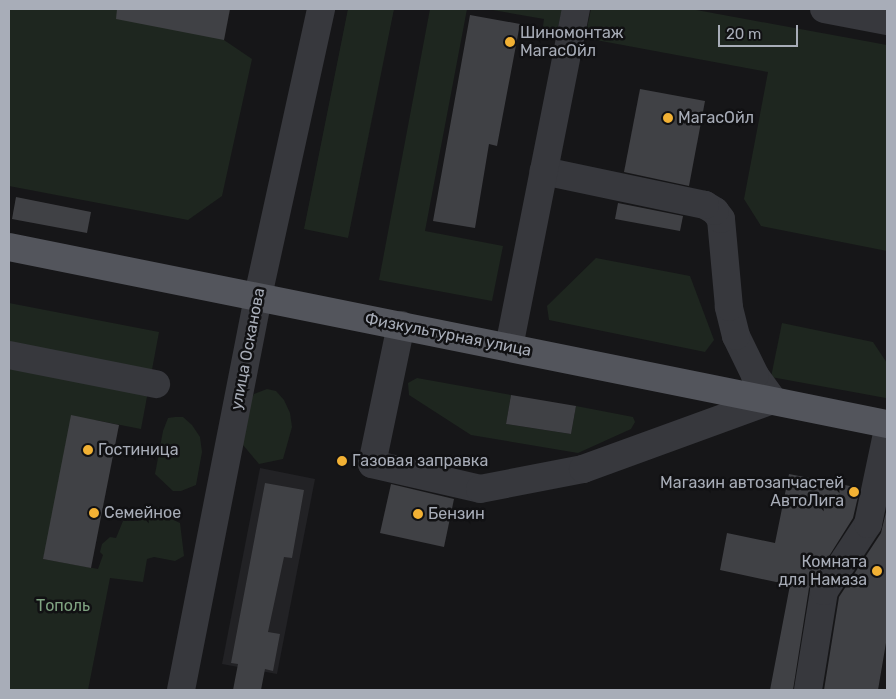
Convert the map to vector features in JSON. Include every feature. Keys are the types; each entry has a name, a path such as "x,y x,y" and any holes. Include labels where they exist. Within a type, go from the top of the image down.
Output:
{"main road":[{"name":"Физкультурная улица","path":"9,247 887,424"}],"street":[{"name":"улица Осканова","path":"182,690 258,296 320,9"},
{"path":"509,347 576,9"},
{"path":"824,9 887,21"},
{"path":"401,325 372,464 480,489 583,469 773,400 755,375 736,336 729,307 721,219 715,211 705,205 544,171"},
{"path":"9,356 156,384"},
{"path":"808,690 824,592 868,524 887,434"}],"shaded area":[{"path":"260,468 315,479 277,674 222,664"}],"green space":[{"path":"9,9 229,9 224,40 252,59 222,196 188,220 9,186"},
{"path":"348,9 394,9 348,238 304,229"},
{"path":"430,9 467,9 425,231 503,246 492,301 379,280"},
{"path":"487,9 562,9 556,36 542,33 544,19"},
{"path":"591,9 691,9 887,45 887,251 761,226 744,199 768,72 585,38"},
{"path":"596,258 690,276 714,340 705,352 549,320 547,306"},
{"name":"Тополь","path":"9,303 159,332 141,429 95,420 43,559 98,569 103,555 100,552 102,544 110,537 116,538 123,521 138,521 146,508 161,507 167,517 180,523 184,556 175,561 154,557 147,559 143,582 110,578 88,690 9,690"},
{"path":"782,323 873,342 887,363 886,398 771,377"},
{"path":"417,378 511,395 506,424 571,434 576,406 633,417 635,422 631,429 578,453 471,435 409,395 408,383"},
{"path":"267,389 276,391 284,400 290,413 292,427 283,459 259,464 243,445 241,434 254,394"},
{"path":"183,417 192,425 200,437 202,452 196,485 181,491 173,491 155,474 163,431 168,418"}],"building":[{"path":"117,9 230,9 224,40 116,19"},
{"path":"470,15 520,24 497,146 489,144 475,228 433,221"},
{"path":"640,89 705,101 689,186 624,172"},
{"path":"16,197 91,212 87,233 12,219"},
{"path":"618,203 683,216 680,231 615,219"},
{"path":"511,395 576,406 571,434 506,424"},
{"path":"71,415 119,425 91,568 43,559"},
{"path":"789,474 860,488 853,518 809,588 793,690 770,690 790,585 720,570 727,533 775,543"},
{"path":"265,483 304,490 292,558 284,557 268,632 280,634 273,671 265,669 261,690 233,690 238,664 231,663"},
{"name":"Бензин","path":"391,484 454,499 444,547 380,533"},
{"path":"887,508 887,637 878,690 824,690 839,597 881,533"}],"place":[{"name":"Шиномонтаж МагасОйл","path":"510,42"},
{"name":"МагасОйл","path":"668,118"},
{"name":"Гостиница","path":"88,450"},
{"name":"Газовая заправка","path":"342,461"},
{"name":"Магазин автозапчастей АвтоЛига","path":"854,492"},
{"name":"Семейное","path":"94,513"},
{"name":"Бензин","path":"418,514"},
{"name":"Комната для Намаза","path":"877,571"}]}
